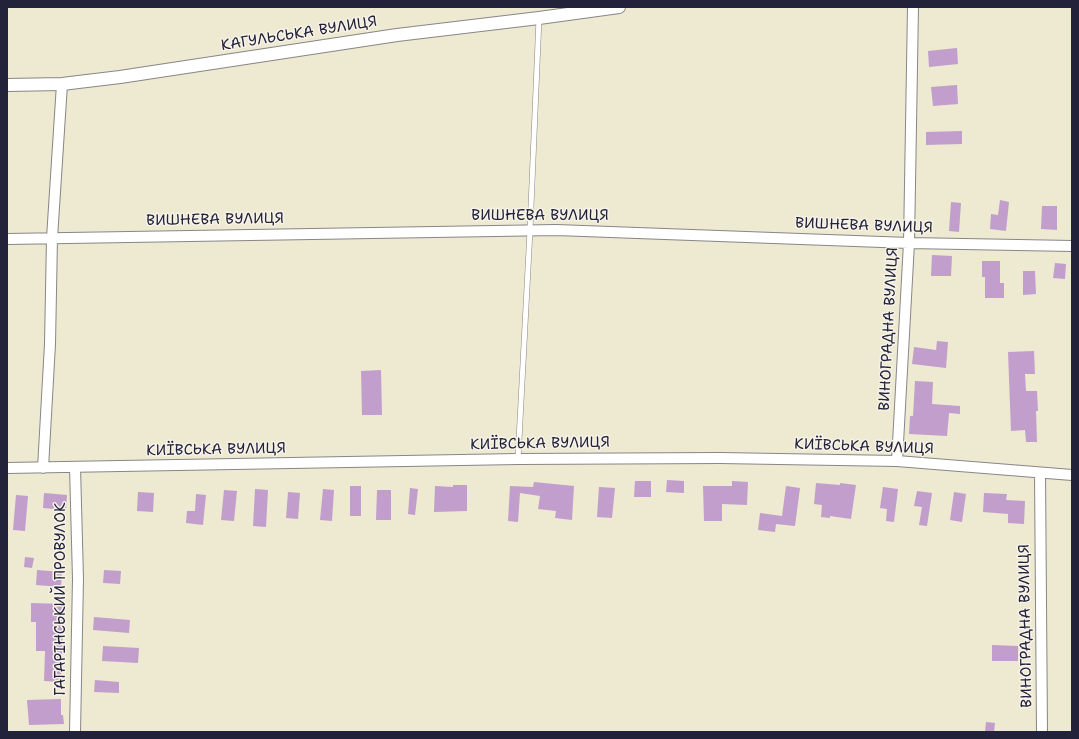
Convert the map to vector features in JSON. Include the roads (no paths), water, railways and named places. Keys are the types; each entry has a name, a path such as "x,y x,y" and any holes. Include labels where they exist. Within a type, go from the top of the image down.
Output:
{"street":[{"name":"КАГУЛЬСЬКА ВУЛИЦЯ","path":"7,86 62,84 120,77 397,35 619,7"},
{"name":"ВИНОГРАДНА ВУЛИЦЯ","path":"897,461 909,243 913,7"},
{"path":"43,468 50,344 52,238 62,84"},
{"name":"ВИШНЕВА ВУЛИЦЯ","path":"7,239 530,230 909,243 1072,246"},
{"name":"КИЇВСЬКА ВУЛИЦЯ","path":"7,468 518,459 720,458 897,461 1072,475"},
{"name":"ГАГАРІНСЬКИЙ ПРОВУЛОК","path":"75,467 78,579 75,732"},
{"name":"ВИНОГРАДНА ВУЛИЦЯ","path":"1040,473 1042,732"}],"lane":[{"path":"518,459 539,18"}]}
